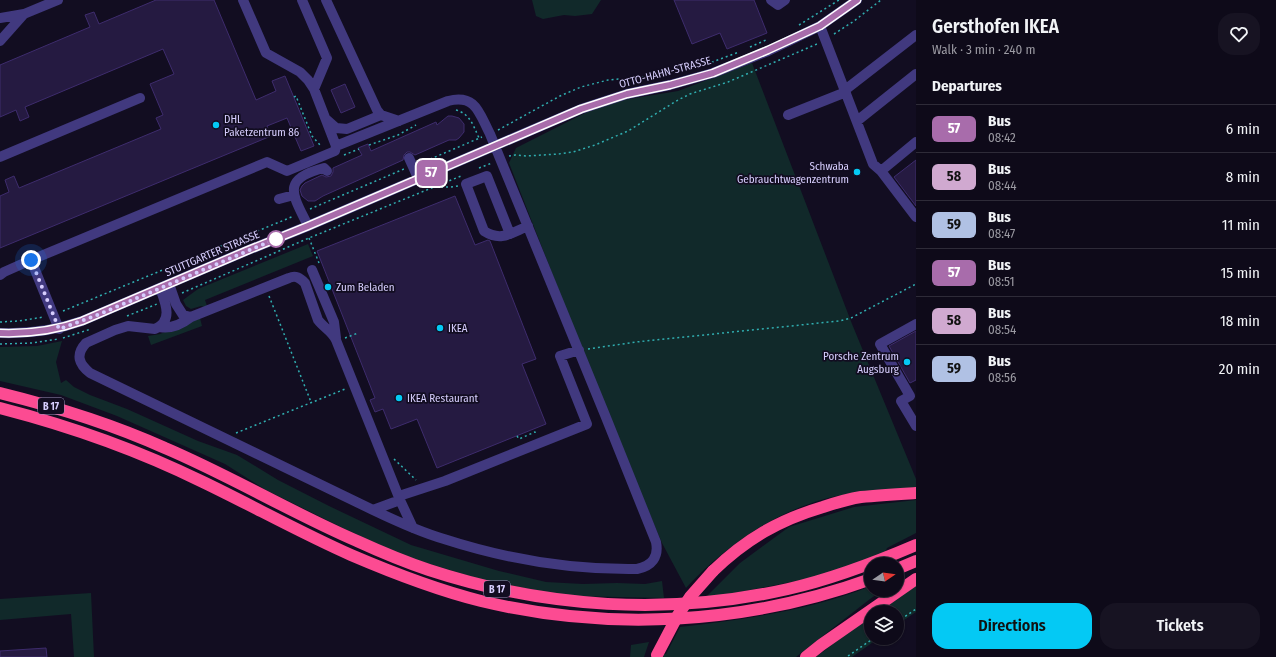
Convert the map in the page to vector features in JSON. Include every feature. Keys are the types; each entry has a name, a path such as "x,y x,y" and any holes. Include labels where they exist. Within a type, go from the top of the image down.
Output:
{"highway":[{"name":"B 17","path":"0,393 62,410 139,437 207,467 355,540 426,570 486,586 556,600 621,605 661,605 735,599 789,588 835,576 874,563 916,545"},
{"name":"B 17","path":"0,408 58,424 134,451 202,481 350,554 387,570 448,592 520,609 578,617 621,620 661,620 701,617 738,613 792,603 864,582"},
{"path":"656,656 678,615 690,597 726,558 757,536 787,519 841,501 861,497 916,493"},
{"path":"904,566 916,561"},
{"path":"806,657 916,579"}],"street":[{"path":"0,18 24,14 58,0"},
{"path":"243,0 266,53 300,72 314,89 336,146"},
{"path":"302,0 327,58 314,89"},
{"path":"326,0 377,110 381,114 399,121"},
{"path":"771,0 778,5 785,0"},
{"name":"OTTO-HAHN-STRASSE","path":"494,145 606,100 713,73 820,26 857,0"},
{"path":"0,41 24,14"},
{"path":"820,26 873,164 881,171 916,217"},
{"path":"788,115 846,91 916,35"},
{"path":"857,121 916,74"},
{"path":"0,157 140,98"},
{"path":"0,275 31,260 267,162 287,171 325,156 335,150 336,146 448,101 457,98 468,100 476,108 490,134 656,542 658,550 652,563 645,568 622,569 574,566 548,563 497,553 444,539 413,528 373,510 95,376 84,368 80,362 80,353 82,348 91,340 115,330 128,326 149,329 160,327 166,328 184,322 191,317 265,287 289,278 298,277 316,269 334,322 336,340"},
{"path":"326,119 336,128 347,129 381,114"},
{"path":"881,171 916,142"},
{"name":"STUTTGARTER STRASSE","path":"0,333 16,334 59,329 95,316 494,145"},
{"path":"410,162 418,178"},
{"path":"308,226 294,195 294,185 297,180 320,169 326,168 327,171"},
{"path":"510,234 487,176 464,180 484,231 499,237 510,234 528,226"},
{"path":"279,199 294,195"},
{"path":"31,260 59,329"},
{"path":"298,277 305,283 318,320 331,332 336,340 413,528"},
{"path":"164,286 183,315 191,317"},
{"path":"160,327 167,314 164,286"},
{"path":"916,324 880,344 910,396 902,401 916,426"},
{"path":"373,510 587,424 560,356 579,350"}],"path":[{"path":"798,25 839,0"},
{"path":"500,160 515,155 526,156 558,154 573,152 595,146 628,131 690,94 728,82 818,44 854,21 881,0"},
{"path":"746,49 767,40"},
{"path":"703,66 739,52"},
{"path":"0,322 36,320 54,315 302,213 410,162 490,134 581,86 608,80 667,75"},
{"path":"294,97 296,96 312,136 320,146 325,156"},
{"path":"453,109 463,112 472,121 479,138"},
{"path":"369,145 398,135 416,125"},
{"path":"340,157 359,149"},
{"path":"477,169 484,166"},
{"path":"434,187 451,188 464,180"},
{"path":"197,286 434,187 464,180"},
{"path":"309,238 316,269"},
{"path":"579,350 636,342 838,321 851,318 916,284"},
{"path":"265,287 312,402"},
{"path":"227,439 229,435 355,385"},
{"path":"518,436 518,439 535,432"},
{"path":"392,458 419,483"},
{"path":"904,617 916,609"},
{"path":"848,656 864,645"}],"green space":[{"path":"532,0 601,0 592,14 575,16 564,15 543,19 536,16"},
{"path":"752,63 852,324 916,479 916,488 863,492 831,497 784,514 741,539 722,554 686,588 662,543 606,411 509,163 516,148 589,111 623,100 678,91"},
{"path":"308,244 313,256 205,300 207,306 191,309 186,306 183,300 198,289"},
{"path":"200,318 202,326 151,345 148,336 160,334"},
{"path":"62,341 56,362 61,383 66,380 74,387 90,395 127,409 198,441 237,455 278,480 411,545 499,571 546,582 583,584 645,584 662,581 664,598 570,596 489,582 404,556 266,490 225,464 117,416 61,395 0,381 0,347 37,346"},
{"path":"916,500 916,533 887,548 885,553 874,557 864,557 864,561 822,576 704,599 740,563 789,527 854,507"},
{"path":"916,584 916,612 904,620 904,605 886,605 897,597 904,597 904,592"},
{"path":"864,589 864,597 873,597 796,657 663,657 680,627 777,613 848,595"},
{"path":"91,593 94,657 74,657 71,614 0,620 0,599"},
{"path":"864,620 864,645 869,645 852,657 816,657"},
{"path":"649,642 644,657 630,657 631,645"}],"building":[{"name":"DHL Paketzentrum 86","path":"156,0 214,0 256,100 276,91 272,81 285,76 314,146 301,151 287,118 267,126 271,136 0,248 0,196 9,192 5,180 14,176 19,188 161,129 156,118 163,115 150,84 174,74 163,49 25,107 29,117 20,121 16,110 0,117 0,65 90,27 85,15 94,12 99,24"},
{"path":"674,0 754,0 767,33 727,49 720,33 692,44"},
{"path":"345,84 355,107 341,113 331,90"},
{"path":"448,116 459,118 464,124 464,132 456,140 449,140 415,155 407,152 404,155 403,160 315,201 308,201 302,196 300,190 305,183 322,175 326,177 331,176 333,168 362,155 358,148 368,144 371,151 436,122 437,125"},
{"path":"916,160 916,206 894,177"},
{"name":"IKEA","path":"455,196 475,245 488,240 490,241 536,359 522,364 546,424 437,468 417,419 391,429 383,409 375,412 370,400 375,398 317,251"},
{"name":"Porsche Zentrum Augsburg","path":"916,331 916,380 910,383 889,346"},
{"path":"46,648 47,657 0,657 0,651"}],"bus line":[{"name":"57","path":"0,333 16,334 59,329 82,321 581,109 627,94 670,85 713,73 820,26 857,0"}],"place":[{"name":"DHL Paketzentrum 86","path":"216,125"},
{"name":"Schwaba Gebrauchtwagenzentrum","path":"857,172"},
{"name":"Zum Beladen","path":"328,287"},
{"name":"IKEA","path":"440,328"},
{"name":"Porsche Zentrum Augsburg","path":"907,362"},
{"name":"IKEA Restaurant","path":"399,398"}],"route":[{"path":"31,260 59,329 95,316 278,238 276,239"}]}
